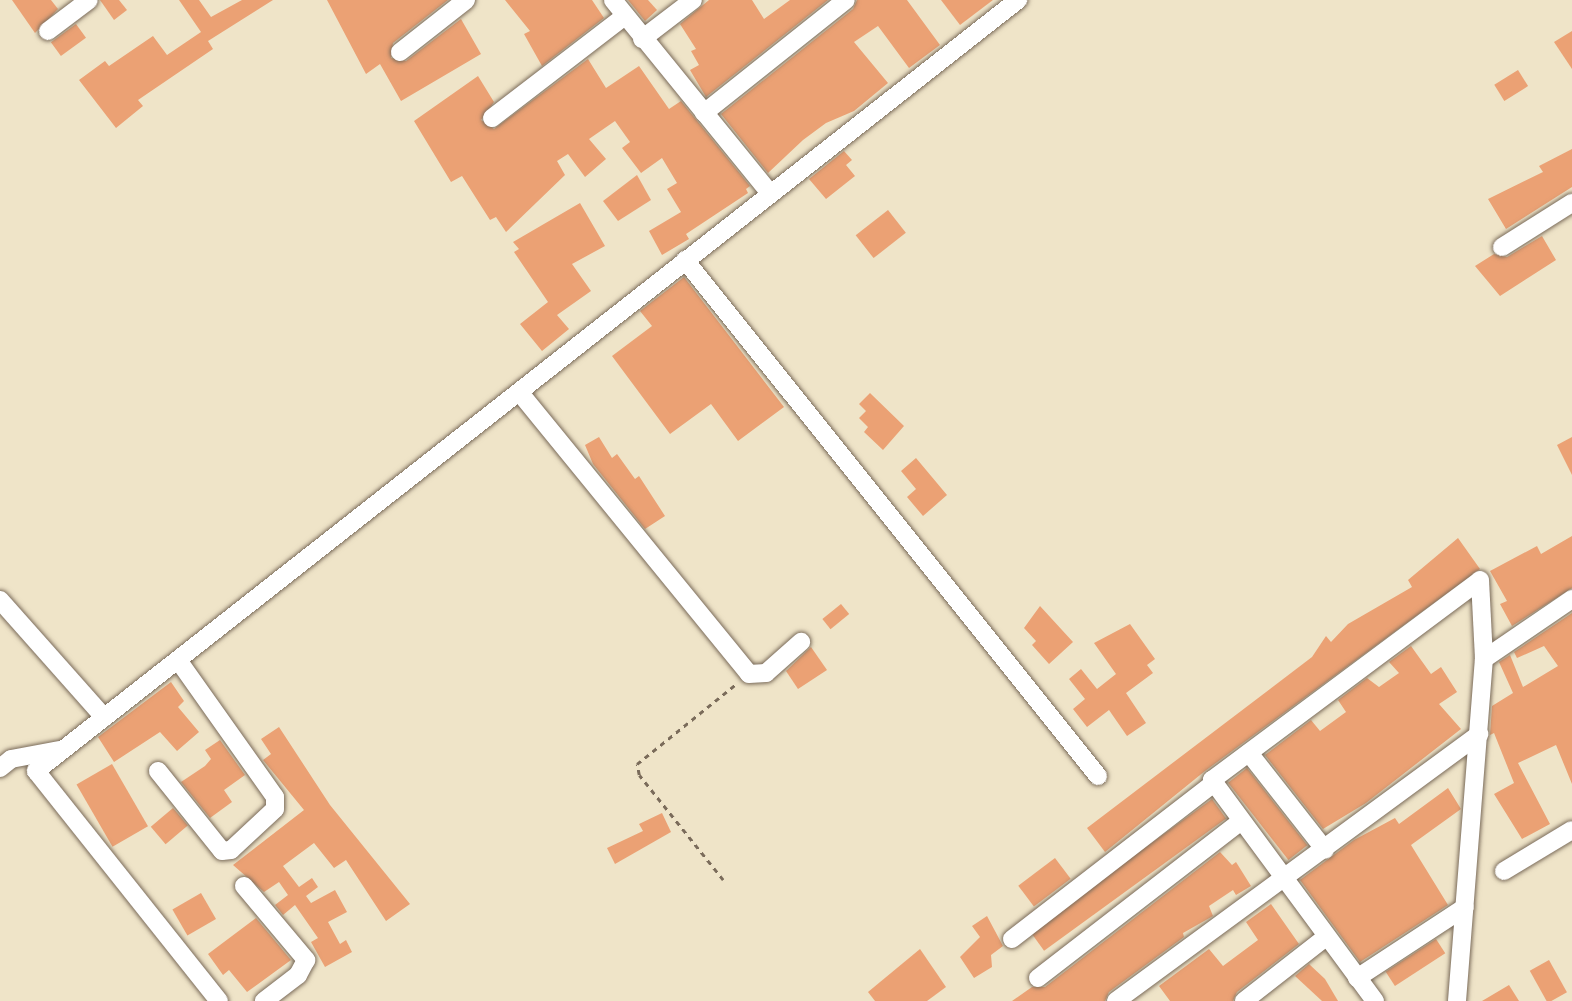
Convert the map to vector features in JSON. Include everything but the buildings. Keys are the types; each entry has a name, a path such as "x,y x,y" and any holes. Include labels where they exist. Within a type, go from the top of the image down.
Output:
{"street":[{"path":"48,31 89,0"},
{"path":"400,52 466,0"},
{"path":"613,0 642,39 770,193"},
{"path":"642,39 692,0"},
{"path":"704,113 846,0"},
{"path":"219,1001 36,771 1018,0"},
{"path":"492,118 625,16"},
{"path":"1503,247 1572,203"},
{"path":"685,260 1098,776"},
{"path":"520,393 749,674 766,673 801,642"},
{"path":"1012,939 1249,753 1480,580 1484,659 1457,1001"},
{"path":"1484,659 1572,599"},
{"path":"0,600 104,717"},
{"path":"158,771 222,851 232,850 275,809 275,797 177,660"},
{"path":"1116,1001 1325,850 1479,734"},
{"path":"0,768 11,760 64,749"},
{"path":"1249,753 1325,850"},
{"path":"1214,783 1375,1001"},
{"path":"1038,978 1241,821"},
{"path":"1504,871 1572,830"},
{"path":"244,886 306,960 298,975 264,1001"},
{"path":"1357,978 1465,907"},
{"path":"1244,1001 1326,937"}],"path":[{"path":"723,880 639,775 637,764 749,674"}]}
